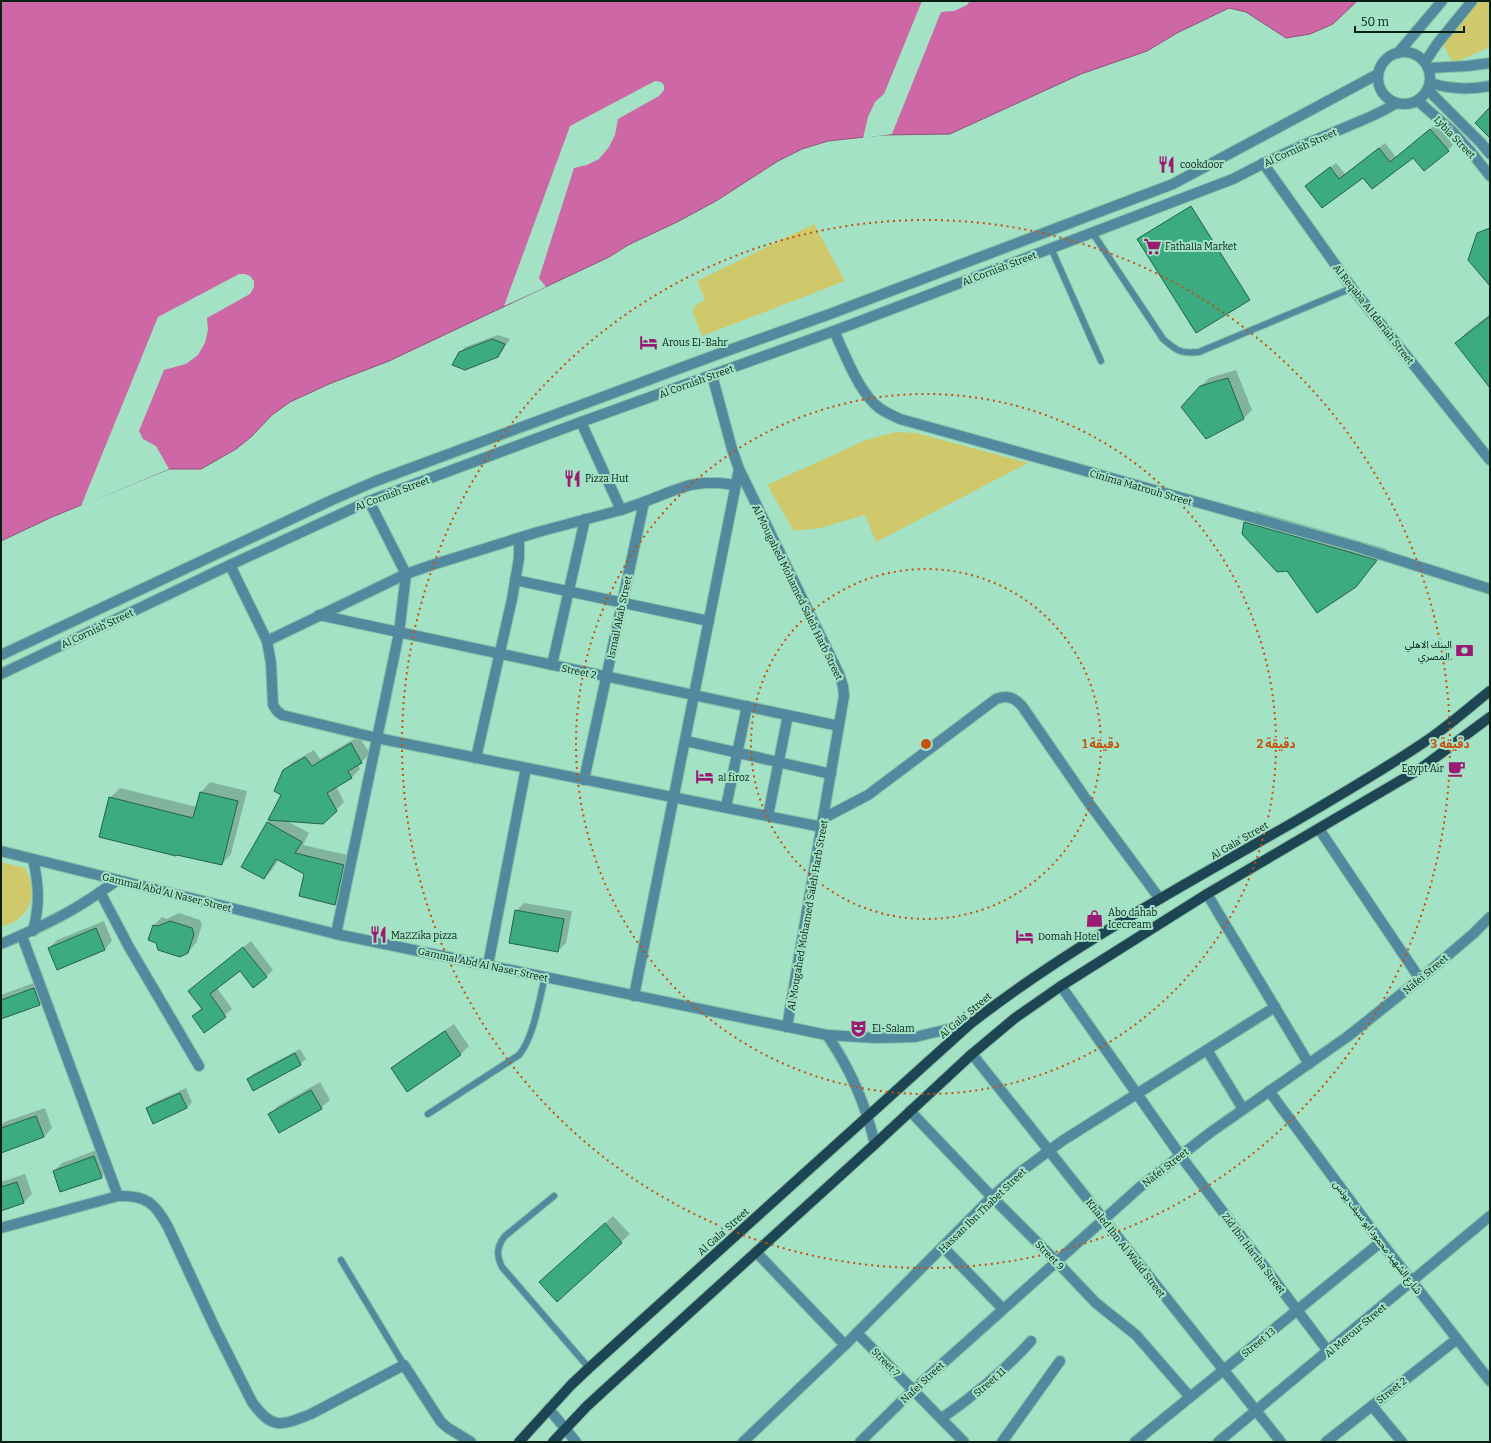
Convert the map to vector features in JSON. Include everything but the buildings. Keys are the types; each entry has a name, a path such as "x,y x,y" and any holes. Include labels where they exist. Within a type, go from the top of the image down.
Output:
{"main road":[{"name":"Al Gala' Street","path":"519,1442 589,1368 970,1024 1038,974 1160,899 1366,780 1433,736 1490,691"},
{"path":"553,1442 611,1384 972,1054 1015,1018 1061,986 1207,894 1420,769 1490,717"}],"street":[{"path":"1398,53 1442,1"},
{"path":"1472,1 1437,44 1427,65 1429,86 1418,101 1411,104 1396,103 1384,95 1378,82 1378,74 1385,61 1398,53 1412,53 1419,56 1427,65 1467,66 1490,63"},
{"name":"Al Cornish Street","path":"1,655 362,487 830,314 1173,184 1378,74"},
{"path":"1429,86 1452,88 1490,86"},
{"name":"Lybia Street","path":"1429,86 1490,154"},
{"name":"Lybia Street","path":"1418,101 1453,132 1490,176"},
{"name":"Al Cornish Street","path":"1,674 230,565 369,501 581,422 834,331 1092,232 1233,180 1263,163 1344,127 1374,116 1396,103"},
{"name":"Al Reqaba Al Idariah Street","path":"1263,163 1352,288 1490,460"},
{"name":"Cinima Matrouh Street","path":"834,331 861,387 868,398 888,414 900,419 1354,546 1490,589"},
{"name":"Al Mougahed Mohamed Saleh Harb Street","path":"712,375 732,449 739,469 839,674 843,686 844,696 788,1027"},
{"path":"581,422 621,510"},
{"path":"634,996 675,797 739,469"},
{"path":"267,641 406,574 519,538 621,510 672,490 690,485 719,483 736,485"},
{"path":"336,934 399,633 406,574 369,501"},
{"name":"Ismail Akab Street","path":"584,780 644,502"},
{"path":"552,665 585,519"},
{"path":"476,758 515,580 519,558 519,538"},
{"path":"230,565 267,641 271,663 272,698 273,705 277,711 290,717 377,738 768,816 823,822 868,795 996,699 1003,696 1009,697 1017,700 1022,706 1086,799 1160,899"},
{"path":"515,580 709,621"},
{"name":"Street 2","path":"319,616 839,726"},
{"path":"726,808 747,706"},
{"path":"768,816 788,715"},
{"path":"686,741 831,774"},
{"path":"488,965 526,768"},
{"path":"1319,829 1420,979"},
{"name":"Gammal Abd Al Naser Street","path":"1,851 336,934 827,1035 876,1038 915,1037 970,1024"},
{"path":"32,931 37,913 39,895 33,859"},
{"path":"1,944 22,936 78,907 118,880"},
{"path":"100,892 129,947 199,1066"},
{"path":"1207,894 1309,1064"},
{"name":"Nafei Street","path":"860,1442 913,1390 1140,1187 1180,1155 1243,1109 1353,1032 1420,979 1473,934 1490,917"},
{"path":"22,936 118,1196"},
{"name":"Zid Ibn Hartha Street","path":"1061,986 1180,1155 1328,1352"},
{"name":"Hassan Ibn Thabet Street","path":"743,1442 845,1345 992,1197 1019,1173 1048,1150 1275,1007"},
{"path":"827,1035 847,1067 855,1084 868,1116 875,1144"},
{"path":"1207,1050 1243,1109"},
{"name":"Khaled Ibn Al Walid Street","path":"972,1054 1281,1442"},
{"name":"شارع الشهيد محمود ابو سيف يونس","path":"1269,1091 1381,1242 1490,1381"},
{"name":"Street 9","path":"910,1111 1096,1303 1136,1335 1190,1398"},
{"path":"1,1228 118,1196 132,1196 144,1199 153,1205 161,1215 252,1402 260,1413 268,1420 276,1424 297,1420 404,1366 441,1422 472,1442"},
{"name":"Al Merour Street","path":"1218,1442 1490,1216"},
{"name":"Street 13","path":"1141,1440 1190,1398 1381,1242"},
{"path":"943,1247 1003,1309"},
{"path":"756,1252 845,1345"},
{"name":"Street 7","path":"857,1333 964,1442"},
{"name":"Street 2","path":"1326,1442 1456,1339"},
{"name":"Street 11","path":"942,1418 989,1383 1011,1363 1030,1341"},
{"path":"1002,1442 1060,1361"},
{"path":"1372,1406 1402,1442"},
{"path":"549,1409 576,1442"}],"lane":[{"path":"1092,232 1163,339 1176,349 1186,354 1199,352 1352,288"},
{"path":"1051,248 1101,361"},
{"path":"428,1114 518,1055 523,1050 530,1037 546,977"},
{"path":"554,1196 506,1236 500,1243 498,1259 502,1267 589,1368"},
{"path":"341,1260 404,1366"}],"shaded area":[{"path":"1,1 1357,1 1333,24 1310,34 1286,38 1246,12 1229,8 1177,33 1147,51 1081,74 950,134 883,135 828,141 802,149 778,161 716,201 677,222 628,245 609,257 389,361 329,384 290,402 272,415 251,437 236,449 201,469 169,469 52,517 1,541"},
{"path":"1479,1 1490,1 1490,47 1453,63 1443,44"},
{"path":"814,224 845,281 702,336 693,313 693,309 696,305 705,300 697,281"},
{"path":"896,432 916,433 1028,463 876,542 865,515 820,528 794,531 767,485 866,440"},
{"path":"1,862 25,868 30,881 32,895 28,908 24,913 14,922 1,927"}],"pier":[{"path":"922,1 970,1 967,5 954,11 941,12 892,134 863,138 868,117 875,102 884,94"},
{"path":"655,81 661,82 664,85 664,90 659,96 618,119 615,135 609,147 599,159 587,165 574,168 539,278 546,287 504,306 570,126"},
{"path":"239,274 250,276 254,281 254,287 250,294 207,318 208,330 205,343 198,355 186,364 164,370 139,431 143,439 156,446 169,469 81,506 158,317"}],"place":[{"name":"cookdoor","path":"1167,164"},
{"name":"Fathalla Market","path":"1152,246"},
{"name":"Arous El-Bahr","path":"649,342"},
{"name":"Pizza Hut","path":"572,478"},
{"name":"البنك الاهلي المصري.","path":"1465,650"},
{"name":"Egypt Air","path":"1457,768"},
{"name":"al firoz","path":"705,777"},
{"name":"Abo dahab Icecream","path":"1095,918"},
{"name":"MaZZika pizza","path":"378,935"},
{"name":"Domah Hotel","path":"1025,936"},
{"name":"El-Salam","path":"859,1028"}]}
